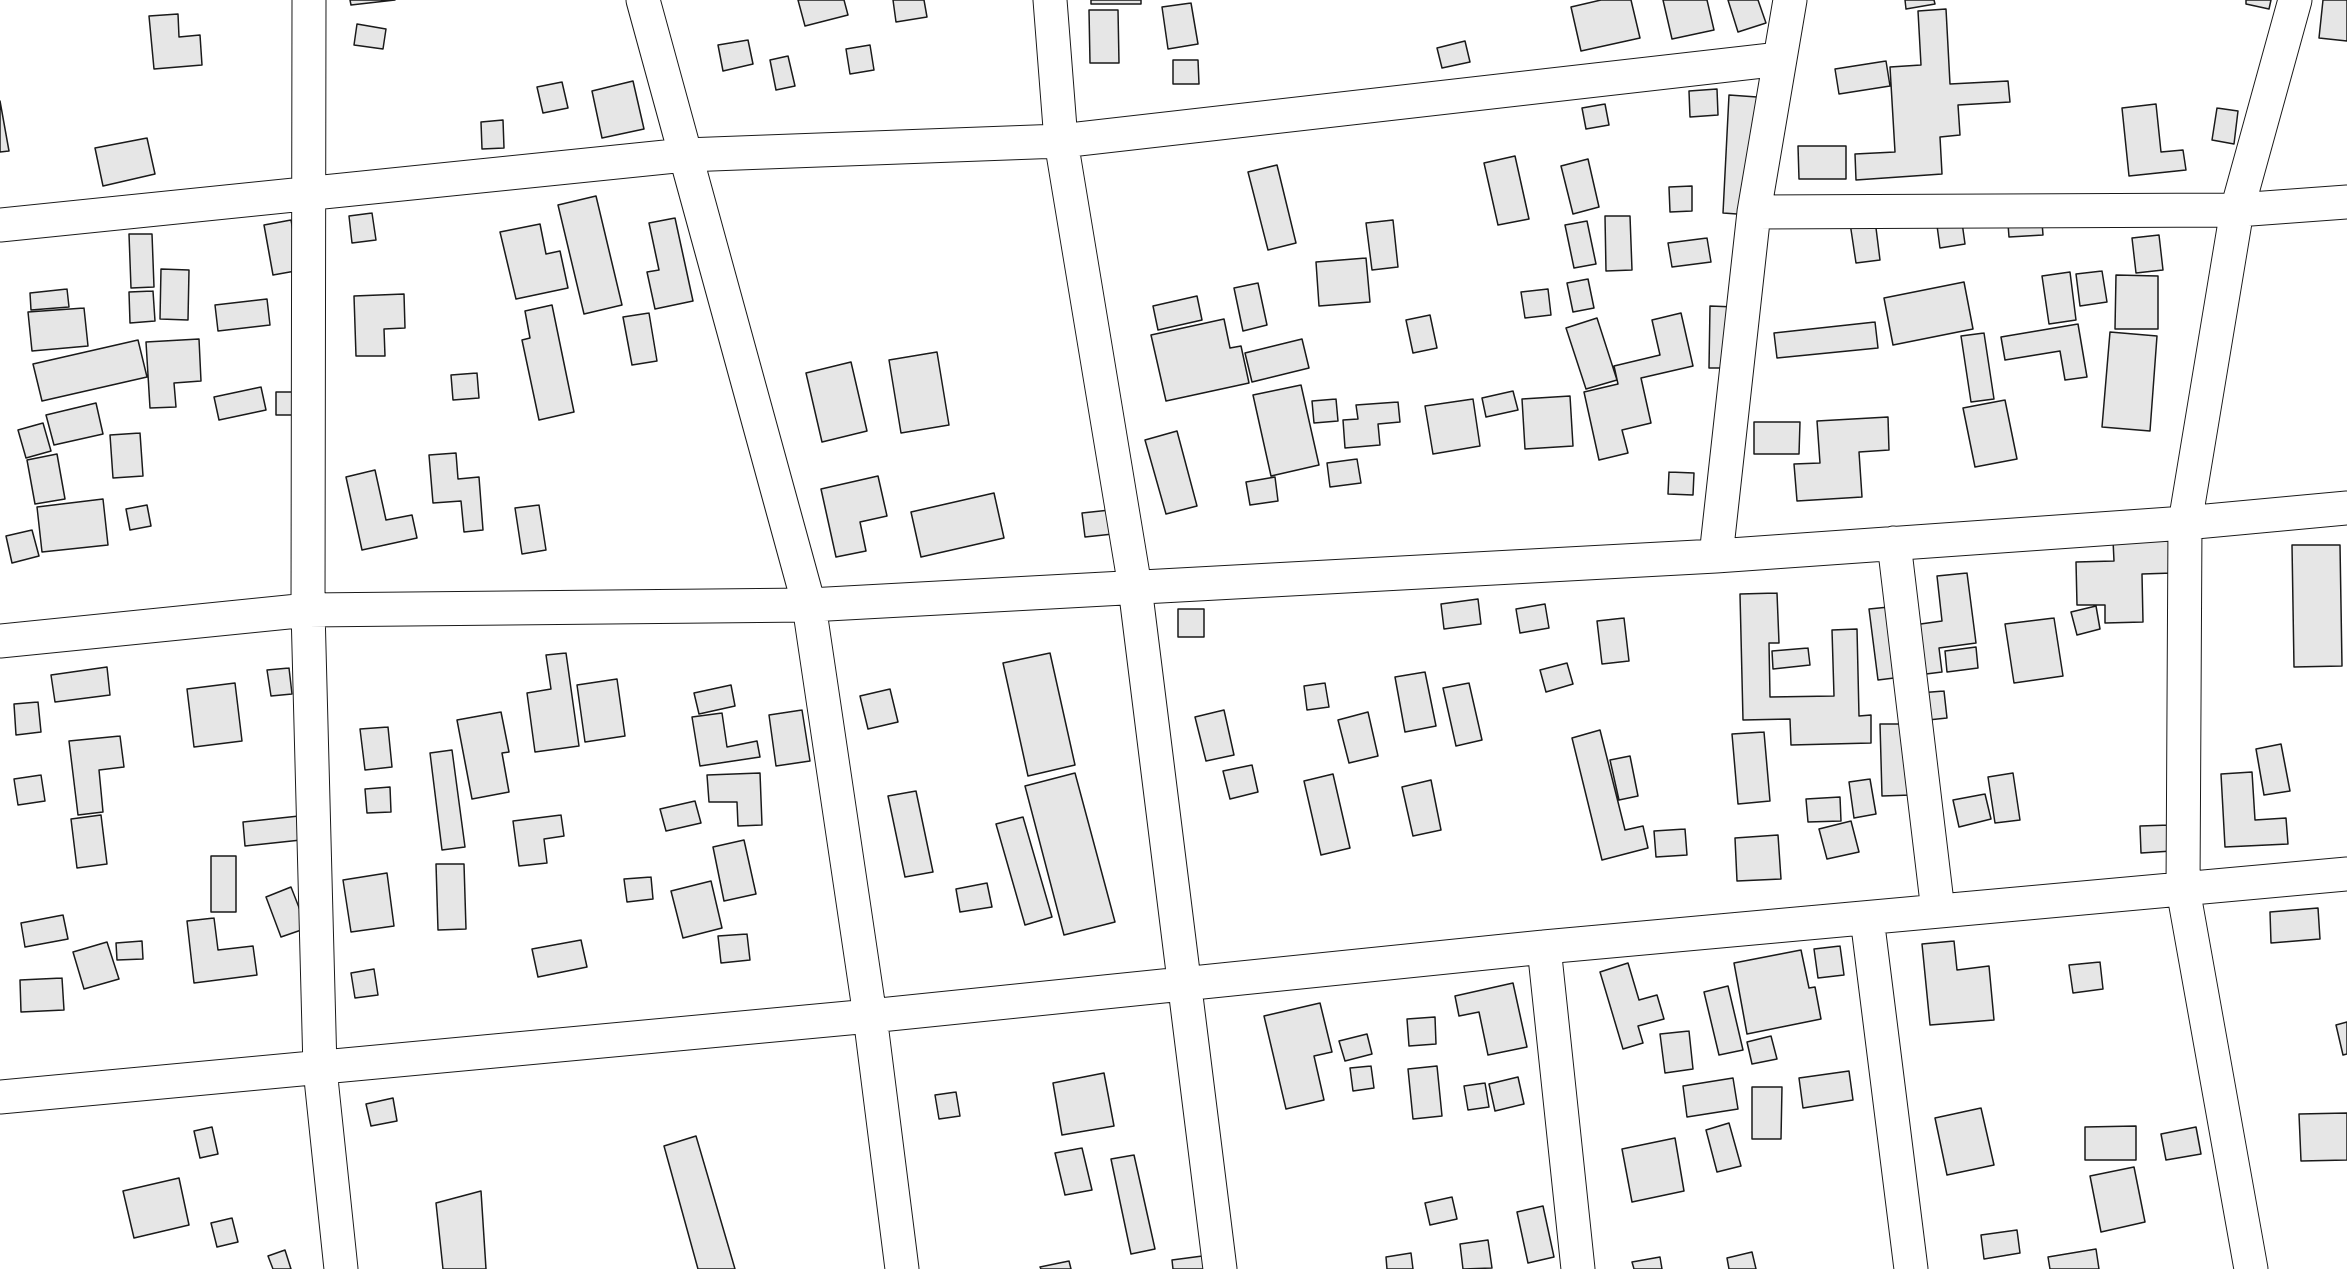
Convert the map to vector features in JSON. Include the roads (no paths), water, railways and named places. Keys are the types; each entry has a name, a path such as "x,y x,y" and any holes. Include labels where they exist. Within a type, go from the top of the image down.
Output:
{"street":[{"path":"309,0 308,610 320,1069 341,1269"},
{"path":"643,0 808,604 870,1016 902,1269"},
{"path":"1050,0 1061,141 1135,587 1220,1269"},
{"path":"1716,556 1754,212 1790,0"},
{"path":"2251,1269 2184,889 2185,523 2237,210 2295,0"},
{"path":"0,225 685,155 1061,141 1780,59"},
{"path":"1754,212 2237,210 2347,202"},
{"path":"0,641 308,610 808,604 1716,556 2185,523 2347,508"},
{"path":"1894,543 1938,911"},
{"path":"0,1097 870,1016 1544,947 2347,874"},
{"path":"1867,918 1911,1269"},
{"path":"1544,947 1578,1269"}]}
